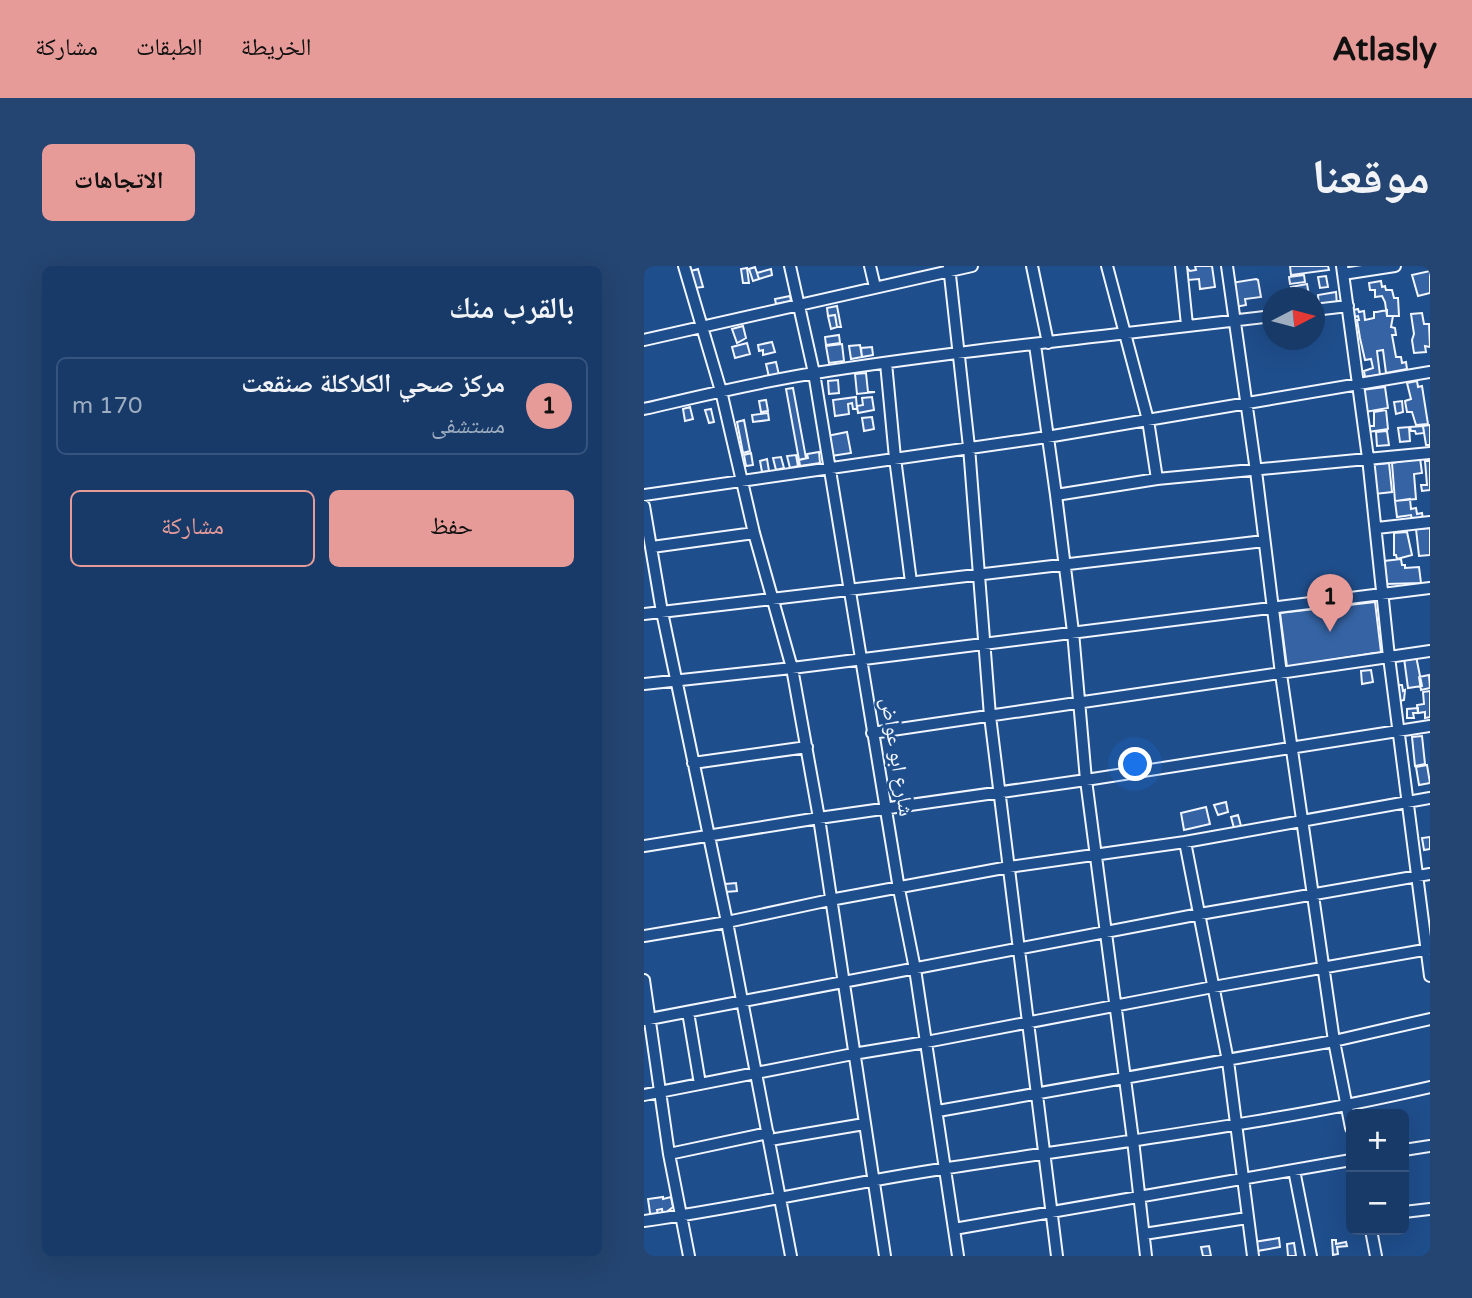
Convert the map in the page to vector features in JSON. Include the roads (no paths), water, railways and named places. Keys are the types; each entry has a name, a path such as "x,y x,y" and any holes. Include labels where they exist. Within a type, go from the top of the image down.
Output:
{"street":[{"path":"684,266 721,391 754,533 792,668 807,747 884,1256"},
{"name":"شارع ابو عواض","path":"790,266 814,373 872,733 915,968 958,1256"},
{"path":"870,266 875,287"},
{"path":"644,340 800,306 950,268 972,266"},
{"path":"1032,266 1048,343"},
{"path":"1107,266 1148,419 1157,480"},
{"path":"1181,266 1187,326"},
{"path":"1227,266 1281,674 1334,1041 1348,1109"},
{"path":"1395,266 1343,270 1377,527 1389,657 1430,976"},
{"path":"950,268 969,447 990,716 1057,1256"},
{"path":"1325,309 1348,306"},
{"path":"644,410 721,391 814,373 1125,332 1262,317"},
{"path":"1035,345 1073,632 1086,780 1146,1256"},
{"path":"887,363 895,458 911,582"},
{"path":"644,495 1047,438 1430,372"},
{"path":"1056,495 1157,480 1430,453"},
{"path":"644,506 662,612 727,922 791,1256"},
{"path":"1377,527 1430,522"},
{"path":"652,547 754,533"},
{"path":"644,614 1264,541"},
{"path":"644,684 1430,588"},
{"path":"872,733 1430,651"},
{"path":"644,846 1430,726"},
{"path":"693,763 807,747"},
{"path":"644,936 1009,867 1185,842 1430,798"},
{"path":"1185,842 1228,1060 1253,1256"},
{"path":"647,1019 1200,914 1430,874"},
{"path":"644,1095 1213,987 1428,950"},
{"path":"644,980 647,1019 662,1091 669,1154 689,1256"},
{"path":"688,1012 701,1084"},
{"path":"938,1111 1334,1041 1430,1019"},
{"path":"644,1221 945,1168 1236,1126 1347,1106 1430,1087"},
{"path":"669,1154 769,1136 864,1124"},
{"path":"1409,1149 1430,1146"},
{"path":"954,1229 1346,1161"},
{"path":"1294,1170 1311,1256"},
{"path":"1409,1211 1430,1209"},
{"path":"1144,1234 1247,1219"},
{"path":"1372,1235 1376,1256"}],"place":[{"name":"مركز صحي الكلاكلة صنقعت","path":"1330,632"}]}
